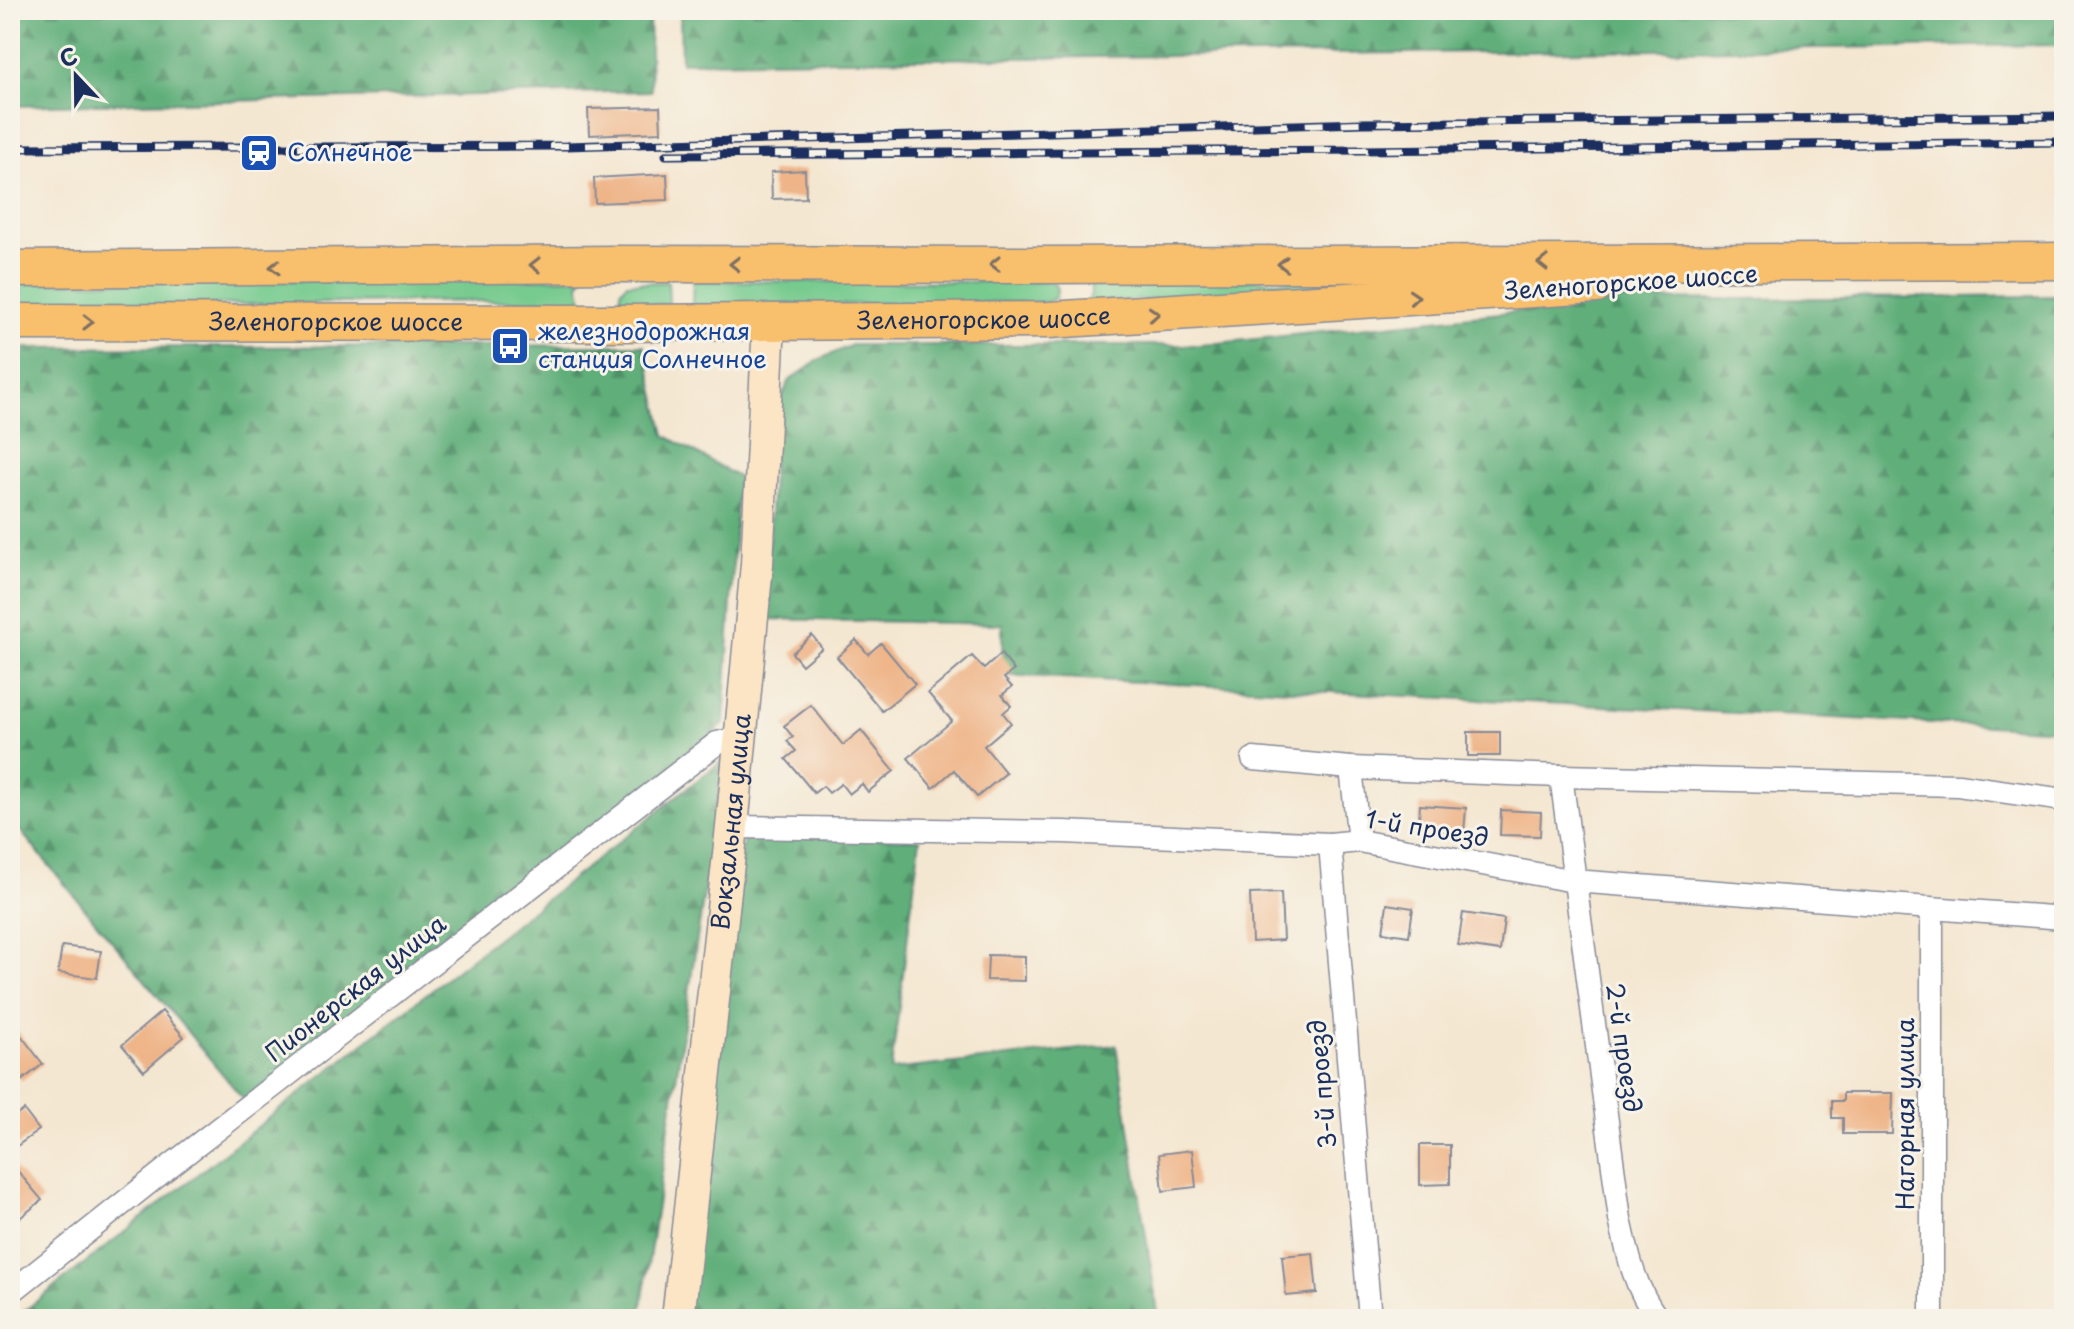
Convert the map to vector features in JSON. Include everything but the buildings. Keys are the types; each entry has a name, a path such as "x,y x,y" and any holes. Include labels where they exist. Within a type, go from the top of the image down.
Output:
{"main road":[{"name":"Зеленогорское шоссе","path":"10,269 613,264 2064,261"},
{"name":"Зеленогорское шоссе","path":"10,322 1049,320 1957,262"},
{"path":"613,264 600,278 595,295 600,308 614,323"},
{"path":"1047,265 1067,277 1073,291 1065,306 1049,320"}],"street":[{"name":"Вокзальная улица","path":"678,1319 732,827 757,564 769,322"},
{"name":"Пионерская улица","path":"10,1293 717,743 740,738"},
{"path":"1253,759 1351,768 1561,776 1958,785 2064,800"},
{"path":"1351,768 1359,841"},
{"name":"2-й проезд","path":"1561,776 1620,1219 1630,1265 1646,1303 1658,1319"},
{"name":"1-й проезд","path":"732,827 1064,832 1330,844 1359,841 1574,881 2064,918"},
{"name":"3-й проезд","path":"1330,844 1370,1319"},
{"name":"Нагорная улица","path":"1932,909 1932,1319"}],"green space":[{"path":"10,10 649,10 651,91 10,106"},
{"path":"680,10 2064,10 2064,45 681,62"},
{"path":"1086,277 1352,282 1278,294 1088,302 1091,289"},
{"path":"583,278 579,284 582,300 10,307 10,283"},
{"path":"693,281 1053,282 1057,289 1056,297 1047,302 692,306"},
{"path":"668,282 669,304 629,306 620,296 627,283"},
{"path":"2064,296 2064,730 1003,675 1002,624 765,619 775,412 789,381 820,359 852,345 1199,345 1623,300"},
{"path":"644,345 665,435 738,477 724,723 703,746 245,1101 13,822 10,823 10,348"},
{"path":"724,759 640,1319 14,1319"},
{"path":"744,836 920,839 891,1070 1116,1045 1159,1319 682,1319"}],"railway":[{"path":"10,148 566,146 1363,123 2064,116"},
{"path":"666,155 2064,142"}],"place":[{"name":"Солнечное","path":"259,153"},
{"name":"железнодорожная станция Солнечное","path":"510,346"}]}
